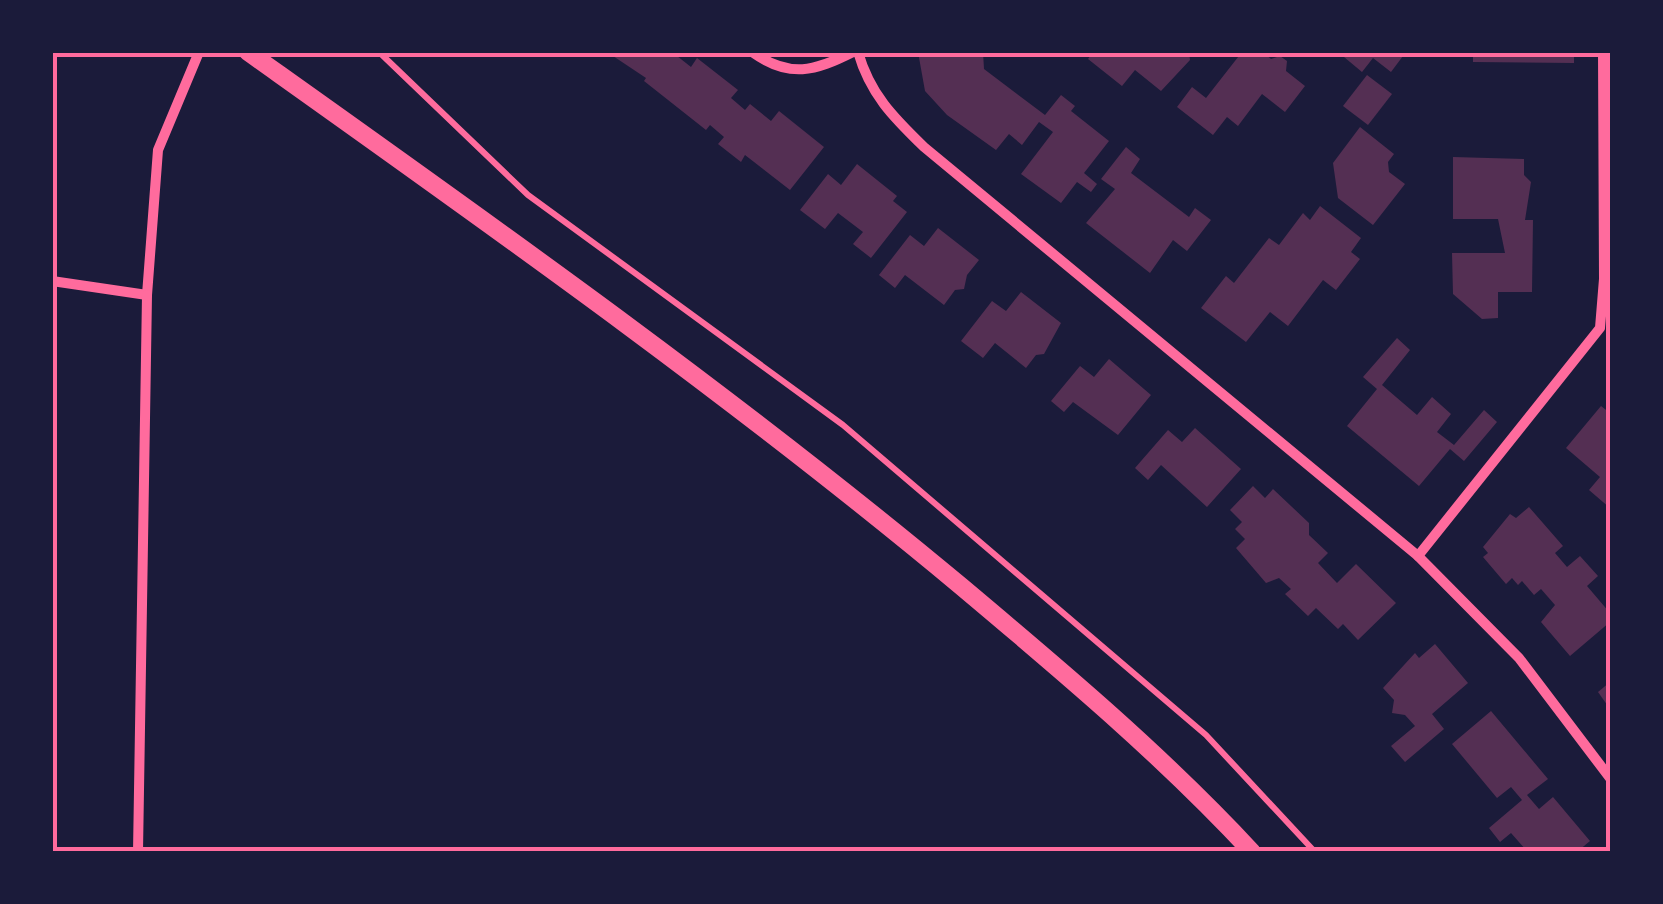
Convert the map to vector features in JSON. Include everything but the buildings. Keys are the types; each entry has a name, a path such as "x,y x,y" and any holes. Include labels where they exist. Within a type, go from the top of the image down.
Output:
{"street":[{"path":"138,852 147,296 158,150 200,52"},
{"path":"248,52 642,332 826,474 1073,680 1252,852"},
{"path":"752,52 772,67 817,70 855,52 880,104 924,147 1418,556 1519,658 1610,778"},
{"path":"1418,556 1605,330 1603,52"},
{"path":"52,281 147,296"}],"path":[{"path":"379,52 528,195 843,425 1116,658 1206,735 1315,852"}]}
